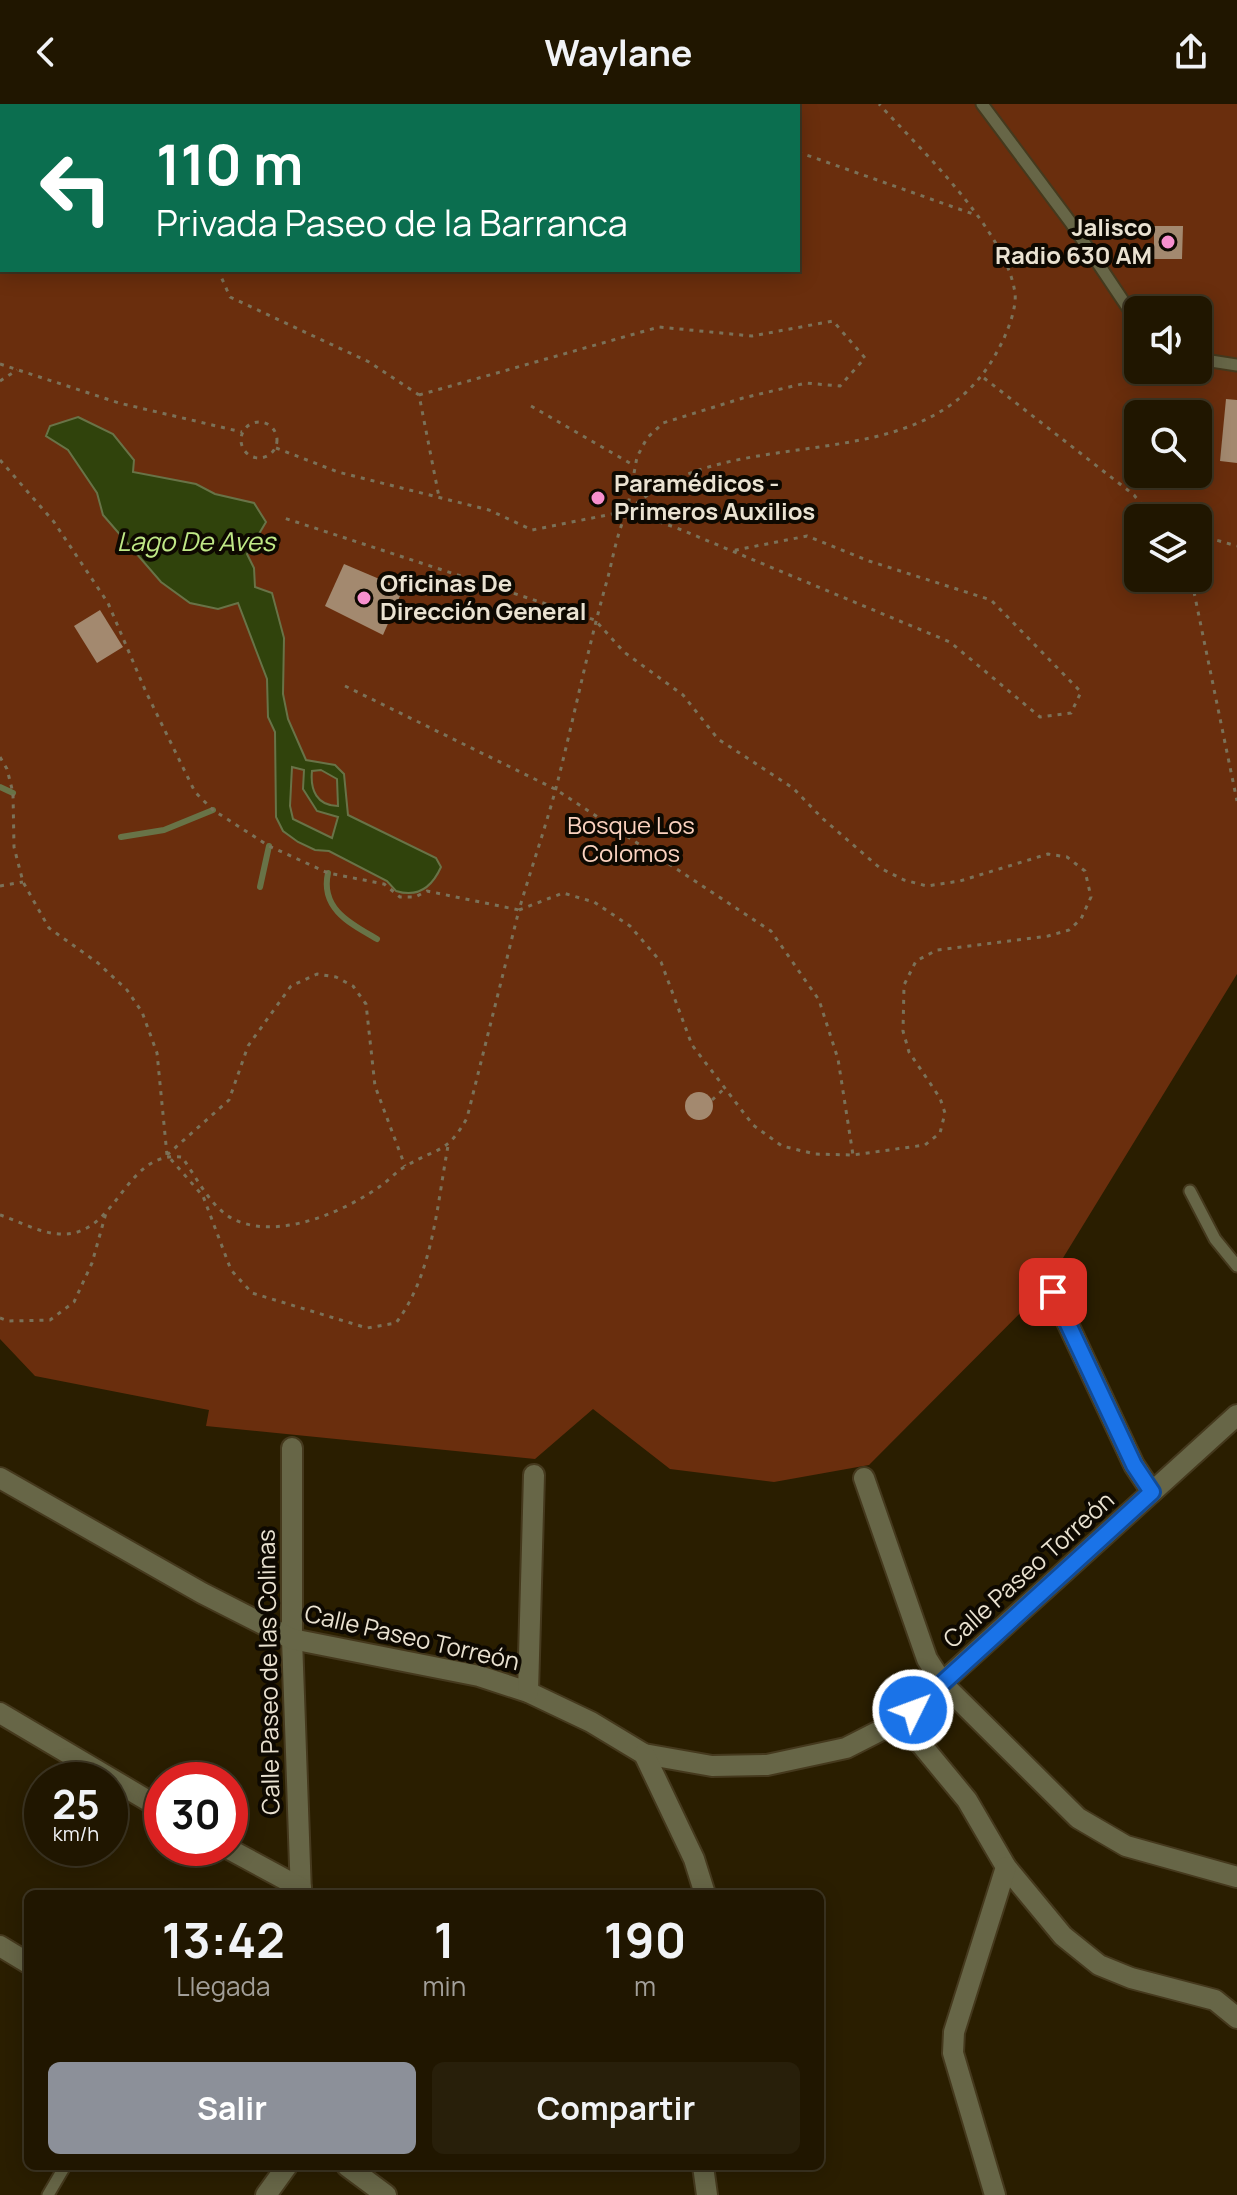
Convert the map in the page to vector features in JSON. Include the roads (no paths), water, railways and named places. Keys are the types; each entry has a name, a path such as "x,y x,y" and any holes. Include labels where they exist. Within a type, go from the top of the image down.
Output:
{"street":[{"path":"1053,1292 1134,1465 1152,1492"},
{"name":"Calle Paseo Torreón","path":"0,1478 202,1593 292,1639 479,1676 528,1692 591,1722 644,1754 712,1766 767,1765 846,1748 901,1720 1237,1415"},
{"name":"Calle Paseo de las Colinas","path":"292,1448 292,1639 301,1890"},
{"path":"528,1692 534,1475"},
{"path":"864,1478 927,1659 943,1684 1054,1798 1104,1835 1156,1856 1237,1877"},
{"path":"0,1713 144,1798"},
{"path":"901,1720 967,1800 1006,1867 1063,1936 1099,1965 1131,1978 1215,2000 1237,2018"},
{"path":"644,1754 694,1859 704,1890"},
{"path":"248,1860 299,1890"},
{"path":"995,2195 953,2053 954,2032 1006,1867"},
{"path":"0,1946 24,1961"},
{"path":"266,2195 284,2170"},
{"path":"352,2170 386,2195"},
{"path":"704,2170 707,2195"}],"lane":[{"path":"982,104 1071,223 1124,302"},
{"path":"1212,361 1237,365"},
{"path":"1190,1191 1215,1239 1237,1266"},
{"path":"48,2195 63,2170"}],"water":[{"name":"Lago De Aves","path":"78,417 113,434 134,460 133,472 196,484 215,494 254,503 266,522 247,554 254,568 255,587 272,593 284,638 283,694 288,719 306,760 335,765 344,774 348,815 436,858 441,867 429,885 418,892 396,891 387,881 329,851 315,850 298,842 283,831 276,817 275,732 268,717 267,679 238,603 218,609 190,603 161,582 103,515 97,493 68,450 46,436 50,426","holes":["292,767 304,770 303,789 317,811 338,817 332,838 293,819 290,806","321,770 337,779 338,806 325,803 316,796 312,771"]}],"waterway":[{"path":"0,787 13,793"},
{"path":"121,837 164,830 213,810"},
{"path":"260,887 269,846"},
{"path":"328,873 327,886 333,906 348,921 377,939"}],"place":[{"name":"Jalisco Radio 630 AM","path":"1168,242"},
{"name":"Paramédicos - Primeros Auxilios","path":"598,498"},
{"name":"Oficinas De Dirección General","path":"364,598"}],"park label":[{"name":"Bosque Los Colomos","path":"631,840"}]}
